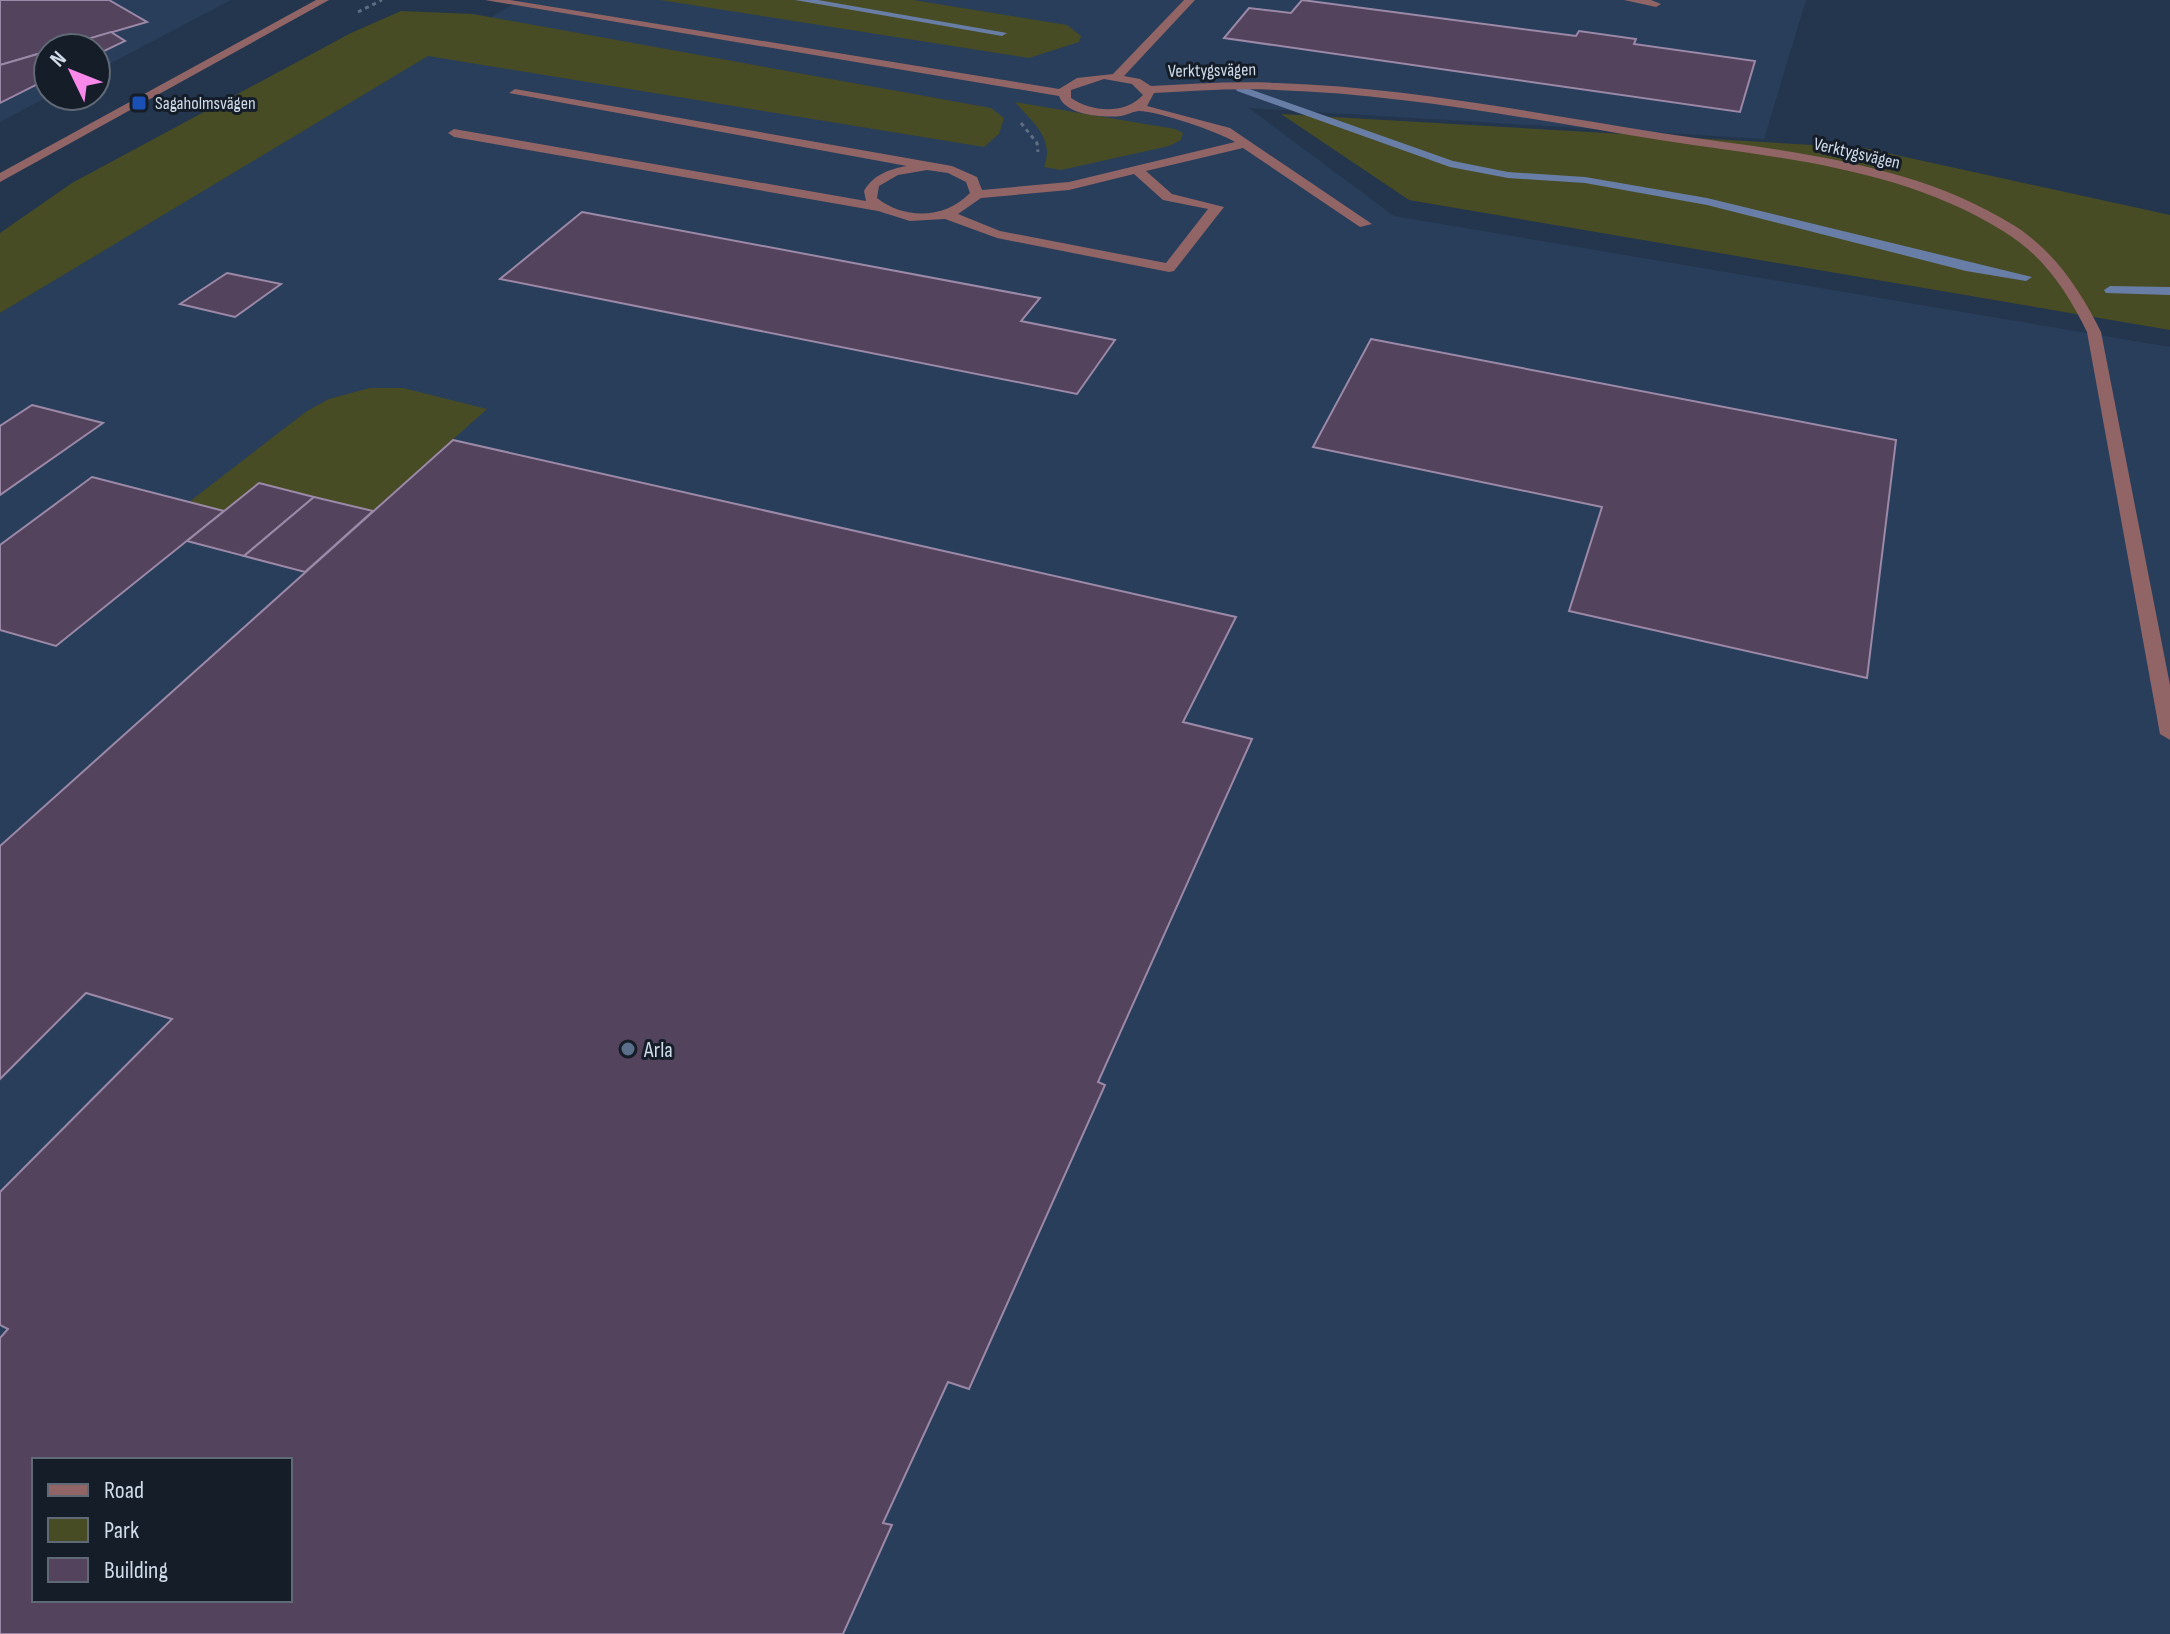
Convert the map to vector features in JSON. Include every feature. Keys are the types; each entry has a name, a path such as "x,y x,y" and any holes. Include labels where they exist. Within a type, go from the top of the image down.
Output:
{"street":[{"path":"0,178 324,0"},
{"path":"490,0 1063,93 1081,80 1116,77 1136,81 1148,90 1149,96 1138,107"},
{"name":"Verktygsvägen","path":"1116,77 1190,0"},
{"path":"1629,0 1656,4"},
{"name":"Verktygsvägen","path":"1148,90 1292,87 1479,109 1787,157 1910,184 1958,201 2009,227 2049,260 2076,293 2094,332 2170,734"},
{"path":"454,133 826,201 878,207 908,216 945,214 971,202 977,194 976,186 964,174 876,154 515,93"},
{"path":"1063,93 1071,105 1082,109 1111,112 1138,107 1211,125 1247,143 1365,224"},
{"path":"977,194 1069,186 1247,143"},
{"path":"878,207 871,199 874,184 894,172 923,167"},
{"path":"945,214 997,234 1169,268 1217,207 1168,197 1137,170"}],"path":[{"path":"1018,119 1037,143 1038,158"}],"shaded area":[{"path":"0,0 231,0 112,63 112,32 32,32 32,105 0,122"},
{"path":"520,0 1806,0 1764,139 1249,108 1394,216 2170,347 2170,1634 0,1634 0,313"}],"green space":[{"path":"660,0 913,0 1067,25 1081,36 1079,42 1029,58"},
{"path":"401,11 473,14 991,108 1004,118 999,134 984,147 428,56 0,313 0,233 72,183 351,33"},
{"path":"1015,102 1175,129 1183,133 1181,140 1169,146 1061,170 1044,167 1047,148 1044,139"},
{"path":"1281,114 1864,148 2170,215 2170,330 1409,200"},
{"path":"370,388 403,388 487,409 373,511 259,483 224,511 189,502 307,411 329,399"}],"building":[{"path":"0,0 109,0 147,22 112,32 32,32 32,56 0,65"},
{"path":"1302,0 1576,36 1579,31 1636,39 1634,44 1755,61 1740,112 1224,38 1249,8 1291,13"},
{"path":"112,33 125,41 112,47"},
{"path":"32,56 32,87 0,103 0,65"},
{"path":"582,212 1040,298 1021,321 1115,340 1077,394 500,279"},
{"path":"227,273 281,284 235,317 180,304"},
{"path":"1371,339 1896,440 1867,678 1569,611 1602,507 1313,447"},
{"path":"32,405 103,423 0,495 0,426"},
{"name":"Arla","path":"453,440 1236,617 1183,722 1252,739 1098,1082 1105,1085 969,1389 948,1382 883,1523 892,1525 843,1634 0,1634 0,1338 8,1329 0,1325 0,1192 172,1019 86,993 0,1079 0,846"},
{"path":"92,477 224,511 56,646 0,630 0,545"},
{"path":"259,483 314,497 244,556 187,541"},
{"path":"314,497 373,511 305,572 244,556"}],"waterway":[{"path":"800,0 1002,33"},
{"path":"1241,89 1450,164 1508,175 1585,180 1707,202 1966,267 2026,277"},
{"path":"2110,290 2170,291"}],"place":[{"name":"Sagaholmsvägen","path":"139,103"},
{"name":"Arla","path":"628,1049"}]}
